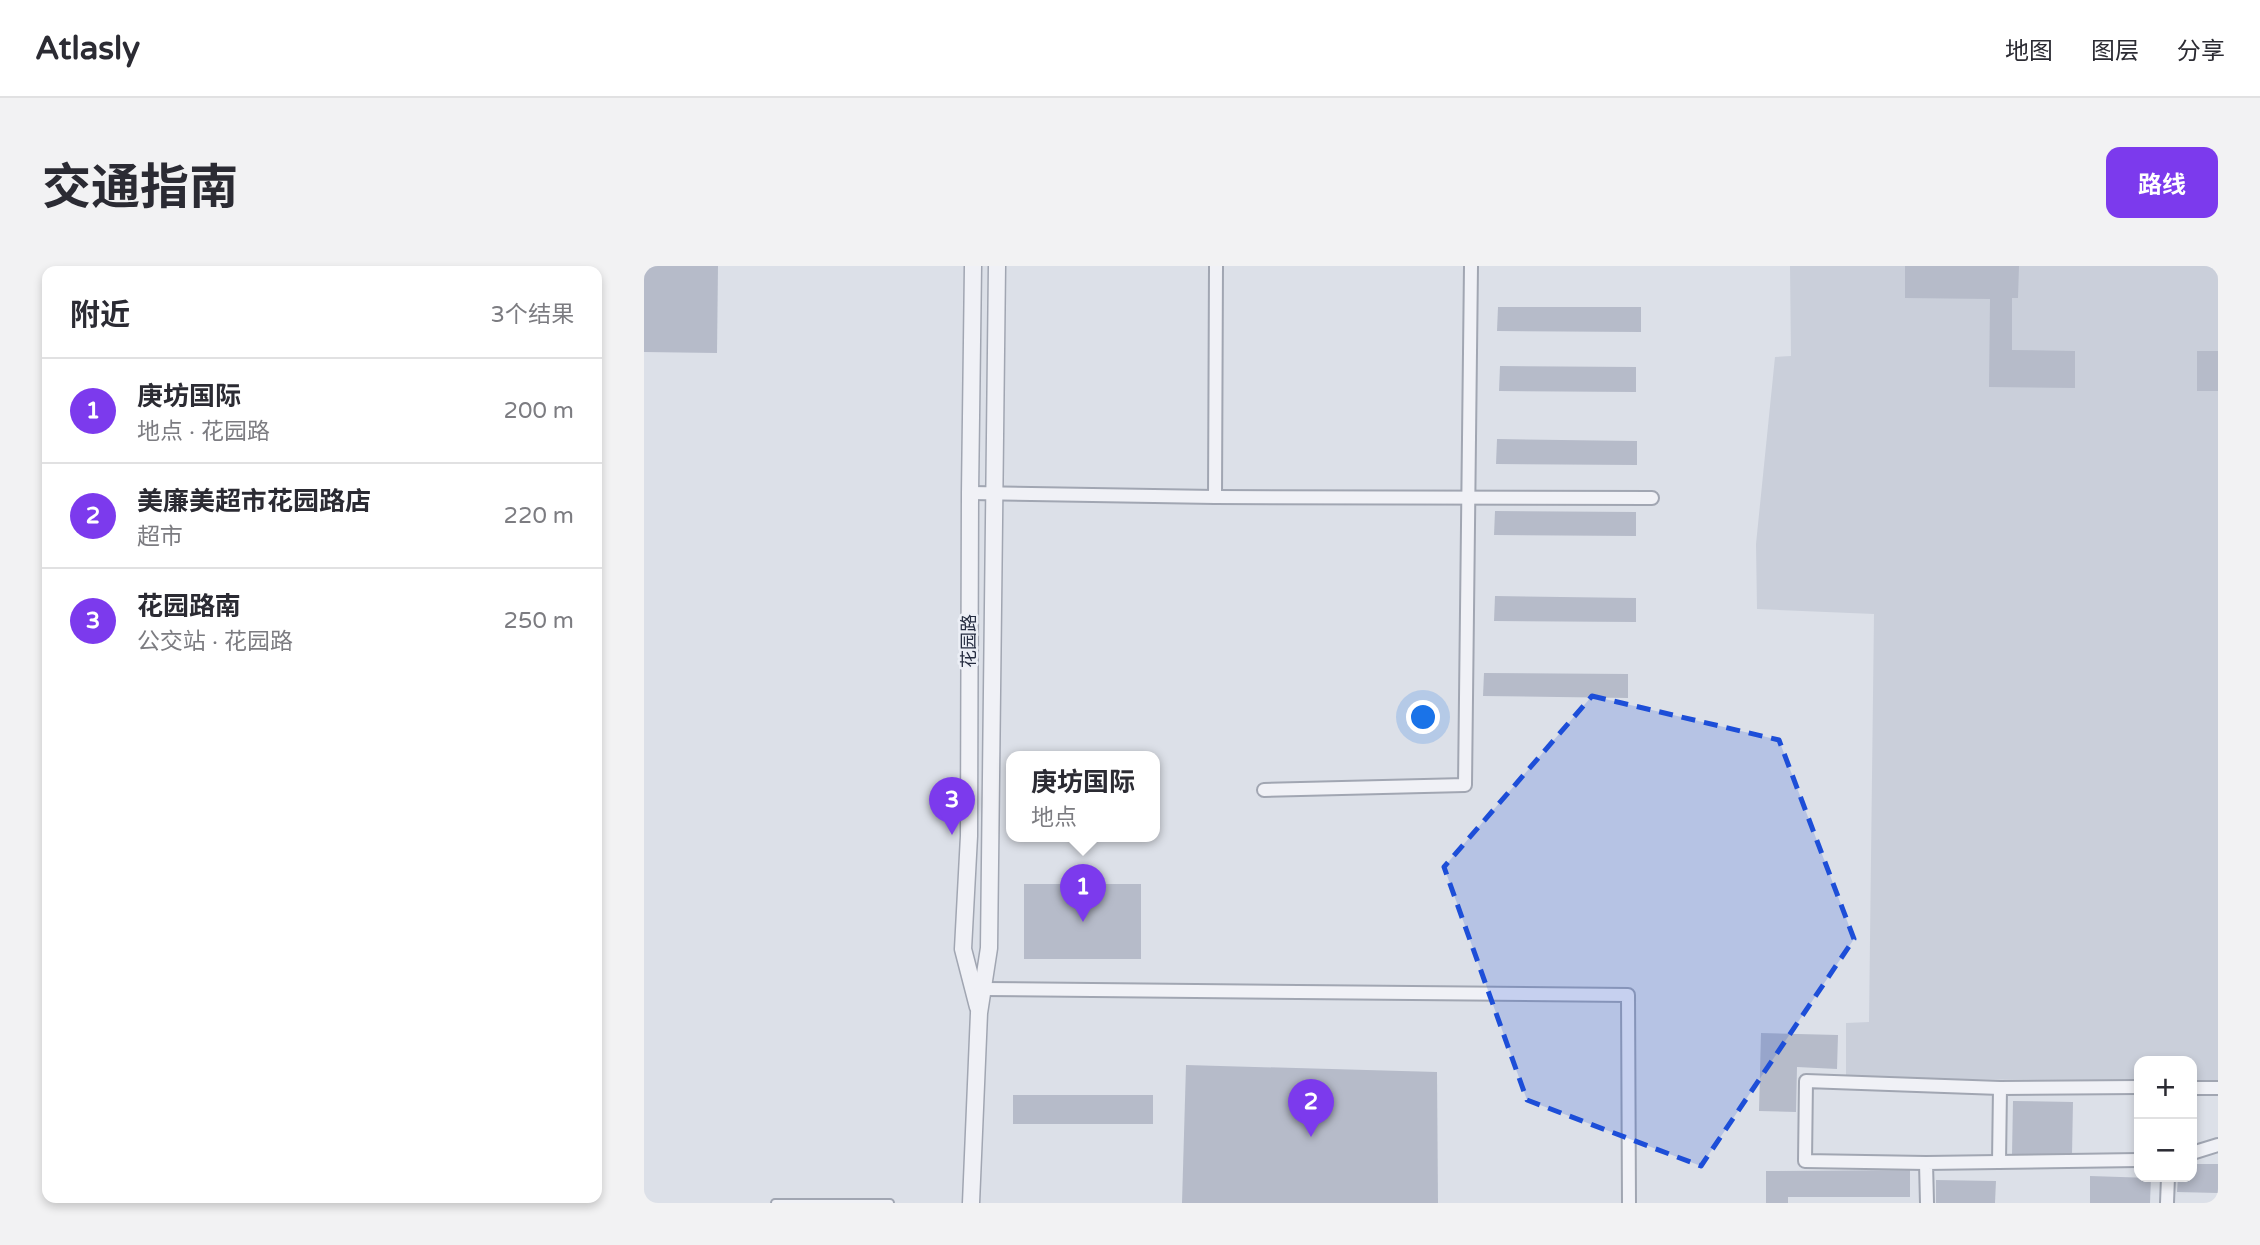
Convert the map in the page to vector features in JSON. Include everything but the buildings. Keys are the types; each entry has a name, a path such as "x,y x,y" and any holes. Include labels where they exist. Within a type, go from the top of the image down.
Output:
{"street":[{"name":"花园路","path":"973,266 969,836 963,949 979,1013"},
{"name":"花园路","path":"971,1203 979,1013 989,948 997,266"},
{"path":"1215,498 1216,266"},
{"path":"1264,790 1465,785 1471,266"},
{"path":"972,365 996,365"},
{"path":"970,493 1215,498 1652,498"},
{"path":"983,989 1628,995 1629,1203"},
{"path":"2134,1087 2000,1088 1806,1081 1805,1161 1926,1163 2134,1160"},
{"path":"1999,1162 2000,1088"},
{"path":"2197,1088 2218,1088"},
{"path":"2197,1151 2218,1145"},
{"path":"1926,1163 1927,1203"},
{"path":"2168,1182 2168,1203"}],"lane":[{"path":"775,1203 890,1203"}],"highlighted area":[{"path":"1592,696 1779,740 1854,939 1701,1166 1527,1100 1444,867"}],"shaded area":[{"path":"1790,266 2218,266 2218,1081 2197,1081 2197,1056 2134,1056 2134,1080 1846,1079 1846,1023 1869,1022 1874,614 1757,609 1756,544 1775,357 1791,356"}],"place":[{"name":"花园路南","path":"952,835"},
{"name":"庚坊国际","path":"1083,922"},
{"name":"美廉美超市花园路店","path":"1311,1137"}]}
